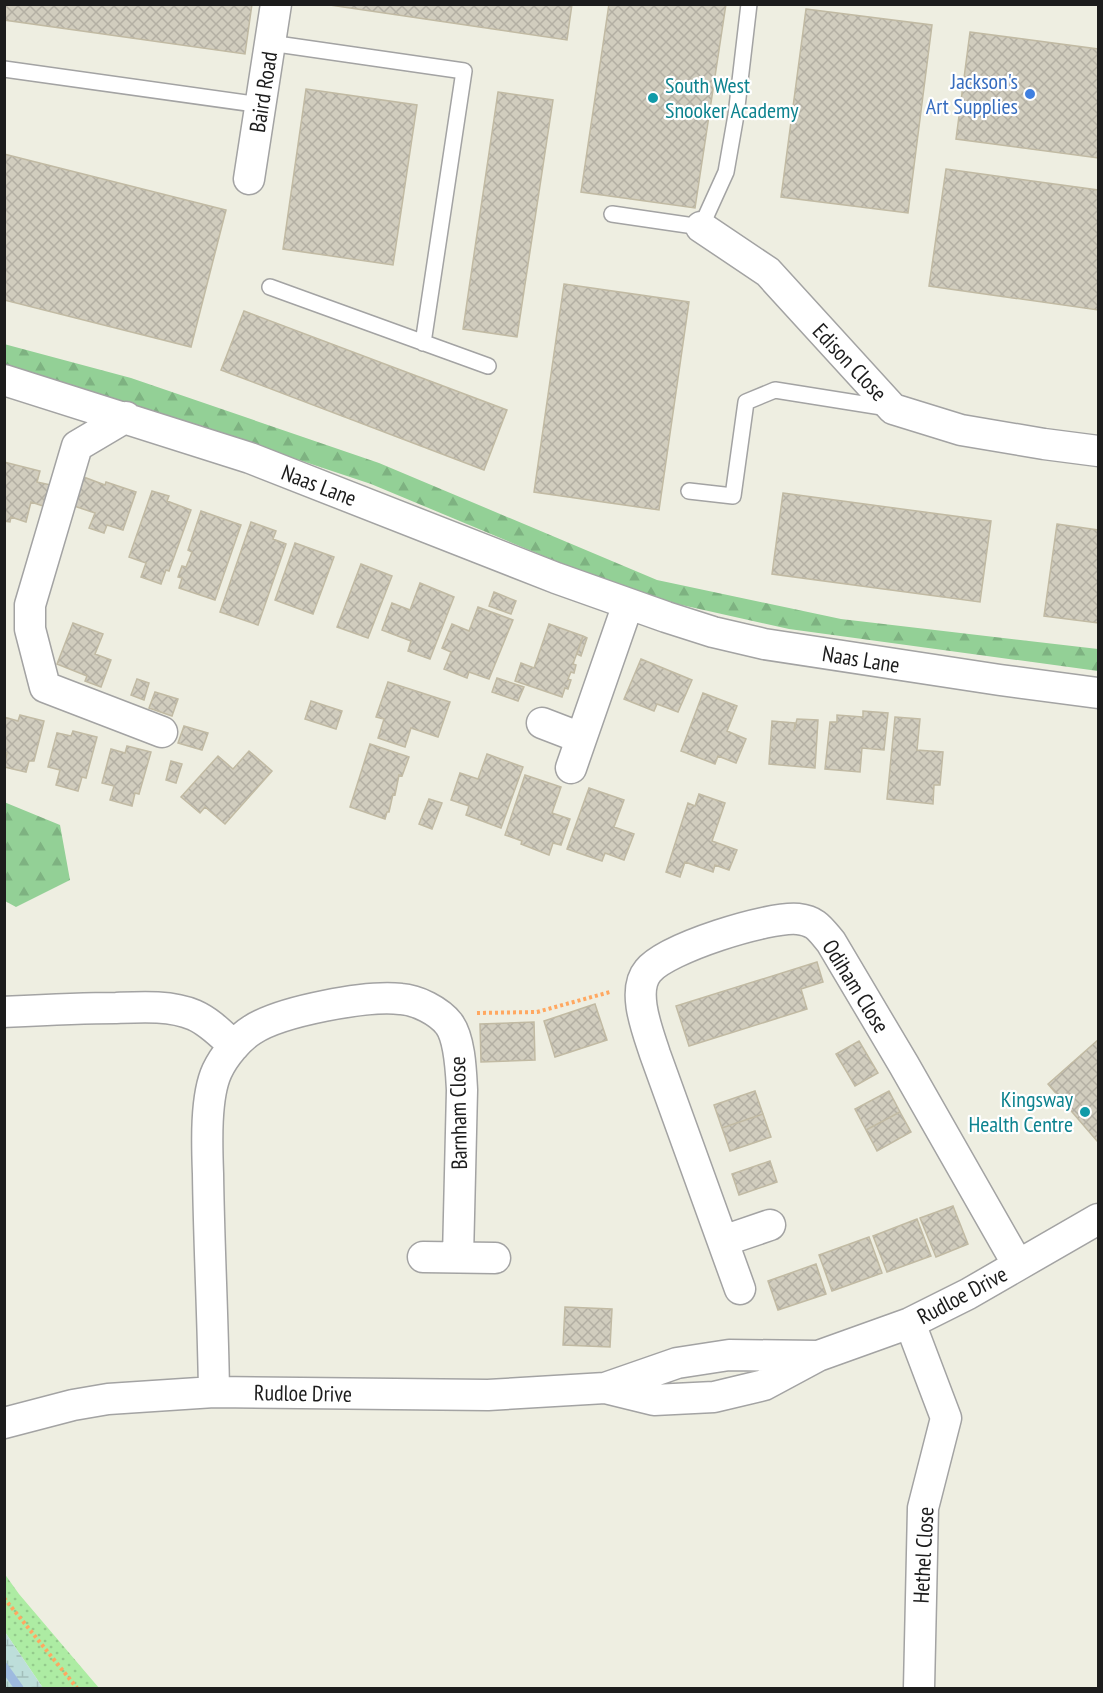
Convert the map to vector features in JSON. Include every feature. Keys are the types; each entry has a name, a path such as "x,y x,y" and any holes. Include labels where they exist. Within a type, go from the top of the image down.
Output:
{"street":[{"name":"Baird Road","path":"249,178 276,4"},
{"name":"Edison Close","path":"701,227 768,272 894,409 961,430 1098,451"},
{"name":"Naas Lane","path":"4,380 250,458 628,604 713,632 764,644 1098,693"},
{"path":"126,417 77,446 30,606 30,628 45,687 162,732"},
{"path":"571,768 628,604"},
{"path":"542,723 581,738"},
{"name":"Odiham Close","path":"643,983 647,971 670,955 730,931 797,919 815,924 831,942 1018,1265"},
{"path":"643,983 640,991 643,1015 740,1289"},
{"path":"214,1392 213,1300 208,1251 207,1143 211,1094 217,1071 234,1046 252,1030 285,1015 334,1004 384,998 404,999 437,1013"},
{"path":"4,1012 132,1008 173,1010 193,1014 213,1026 234,1046"},
{"name":"Barnham Close","path":"437,1013 449,1024 457,1046 461,1068 458,1257"},
{"name":"Rudloe Drive","path":"4,1423 108,1399 214,1392 488,1395 605,1388 654,1400 714,1397 764,1386 818,1356 910,1323 1098,1219"},
{"path":"723,1241 770,1225"},
{"path":"423,1257 495,1258"},
{"name":"Hethel Close","path":"910,1323 946,1418 923,1508 918,1689"}],"lane":[{"path":"612,214 701,227 726,172 736,115 749,4"},
{"path":"270,44 464,71 423,343"},
{"path":"4,69 261,105"},
{"path":"270,287 488,366"},
{"path":"689,491 733,496 746,402 775,390 894,409"}],"path":[{"path":"437,1013 537,1012 643,983"},
{"path":"4,1598 77,1689"}],"green space":[{"path":"4,344 131,378 379,463 657,580 841,619 1098,649 1098,671 789,629 637,595 371,484 128,403 5,367"},
{"path":"4,802 60,825 70,880 16,907 5,901"},
{"path":"4,1573 19,1594 99,1688 43,1688 5,1632"},
{"path":"5,1632 43,1688 5,1688"}],"building":[{"path":"4,4 252,4 245,54 4,20"},
{"path":"323,4 572,4 567,40"},
{"name":"South West Snooker Academy","path":"609,4 726,4 695,208 581,192"},
{"path":"806,9 932,25 908,213 781,197"},
{"name":"Jackson's Art Supplies","path":"970,32 1098,49 1098,158 956,139"},
{"path":"306,89 417,105 393,265 283,249"},
{"path":"498,92 553,100 517,337 463,329"},
{"path":"4,154 226,210 191,347 4,300"},
{"path":"946,169 1098,190 1098,310 929,286"},
{"path":"564,284 689,302 659,510 534,492"},
{"path":"244,311 507,410 484,470 221,370"},
{"path":"4,462 40,471 37,482 51,485 46,507 31,502 26,522 11,517 10,522 4,521"},
{"path":"81,476 105,485 106,482 136,492 123,530 107,525 104,533 89,528 95,513 71,505"},
{"path":"152,491 169,496 167,501 191,510 169,571 166,570 161,584 141,577 146,563 129,557"},
{"path":"783,493 991,521 980,602 772,574"},
{"path":"201,511 241,525 215,600 179,588 182,578 178,577 182,566 186,567 192,552 188,550"},
{"path":"251,522 276,531 273,539 286,544 258,625 220,612"},
{"path":"1057,524 1098,530 1098,623 1044,616"},
{"path":"295,543 334,557 313,614 275,600"},
{"path":"361,564 392,576 368,638 337,627"},
{"path":"420,583 454,597 430,659 408,651 411,641 382,630 392,603 410,610"},
{"path":"494,592 516,601 511,614 489,606"},
{"path":"478,607 513,620 489,679 469,672 467,678 444,669 451,652 442,648 452,624 469,631"},
{"path":"73,623 103,634 95,654 111,660 101,687 85,681 87,676 57,664"},
{"path":"549,624 583,636 573,664 576,665 574,673 571,672 568,689 565,688 562,697 515,681 521,663 534,668"},
{"path":"583,636 587,638 581,656 577,654"},
{"path":"641,659 692,680 678,712 657,704 654,711 624,699"},
{"path":"497,678 524,687 518,701 492,692"},
{"path":"137,679 149,683 144,700 131,695"},
{"path":"388,682 450,702 438,737 411,728 405,747 378,738 384,719 376,717"},
{"path":"155,692 178,699 172,716 149,708"},
{"path":"703,693 737,706 727,731 746,739 736,763 718,756 715,764 681,751"},
{"path":"311,701 342,711 336,729 305,719"},
{"path":"863,711 888,713 884,750 862,748 860,772 825,769 830,722 837,722 837,715 863,717"},
{"path":"20,715 44,721 34,761 29,761 26,772 4,767 7,753 4,752 4,717 18,721"},
{"path":"895,717 920,719 917,750 943,752 940,785 934,785 933,804 887,799"},
{"path":"797,719 818,720 815,768 769,764 772,721 795,723 794,731"},
{"path":"184,726 208,733 202,750 178,743"},
{"path":"73,731 97,737 86,778 82,777 78,791 56,785 60,770 48,767 57,733 71,736"},
{"path":"370,744 409,757 402,776 399,775 395,795 393,794 385,819 350,807"},
{"path":"127,746 151,752 139,794 135,793 132,806 110,800 114,786 102,783 111,749 125,753"},
{"path":"249,751 272,771 225,824 205,807 200,813 181,797 218,756 233,769"},
{"path":"487,754 523,767 501,828 466,815 469,806 451,800 460,773 478,779"},
{"path":"171,761 182,764 176,783 166,780"},
{"path":"525,775 561,787 552,813 570,819 561,845 553,843 549,855 505,835"},
{"path":"589,788 624,800 614,827 634,834 624,860 605,853 602,861 567,849"},
{"path":"699,794 725,803 712,841 737,850 729,870 715,865 713,872 685,862 680,877 666,872 688,803 695,806"},
{"path":"429,799 442,803 432,829 419,824"},
{"path":"817,962 823,982 801,989 807,1009 689,1046 676,1006"},
{"path":"595,1004 607,1040 555,1057 544,1021"},
{"path":"534,1022 535,1060 481,1062 480,1024"},
{"name":"Kingsway Health Centre","path":"1098,1040 1098,1140 1097,1141 1048,1084"},
{"path":"859,1041 878,1073 855,1086 836,1054"},
{"path":"755,1091 763,1114 722,1128 714,1105"},
{"path":"889,1091 900,1112 866,1130 855,1109"},
{"path":"900,1112 911,1132 877,1151 866,1130"},
{"path":"763,1114 771,1137 730,1151 722,1128"},
{"path":"770,1161 777,1182 739,1195 732,1174"},
{"path":"953,1206 968,1244 936,1257 920,1218"},
{"path":"917,1219 931,1256 887,1272 873,1236"},
{"path":"869,1237 882,1273 832,1291 819,1255"},
{"path":"816,1264 826,1294 778,1310 768,1281"},
{"path":"565,1307 612,1309 610,1347 563,1345"}],"waterway":[{"path":"4,1667 19,1688"}],"place":[{"name":"Jackson's Art Supplies","path":"1030,94"},
{"name":"South West Snooker Academy","path":"653,98"},
{"name":"Kingsway Health Centre","path":"1085,1112"}]}
